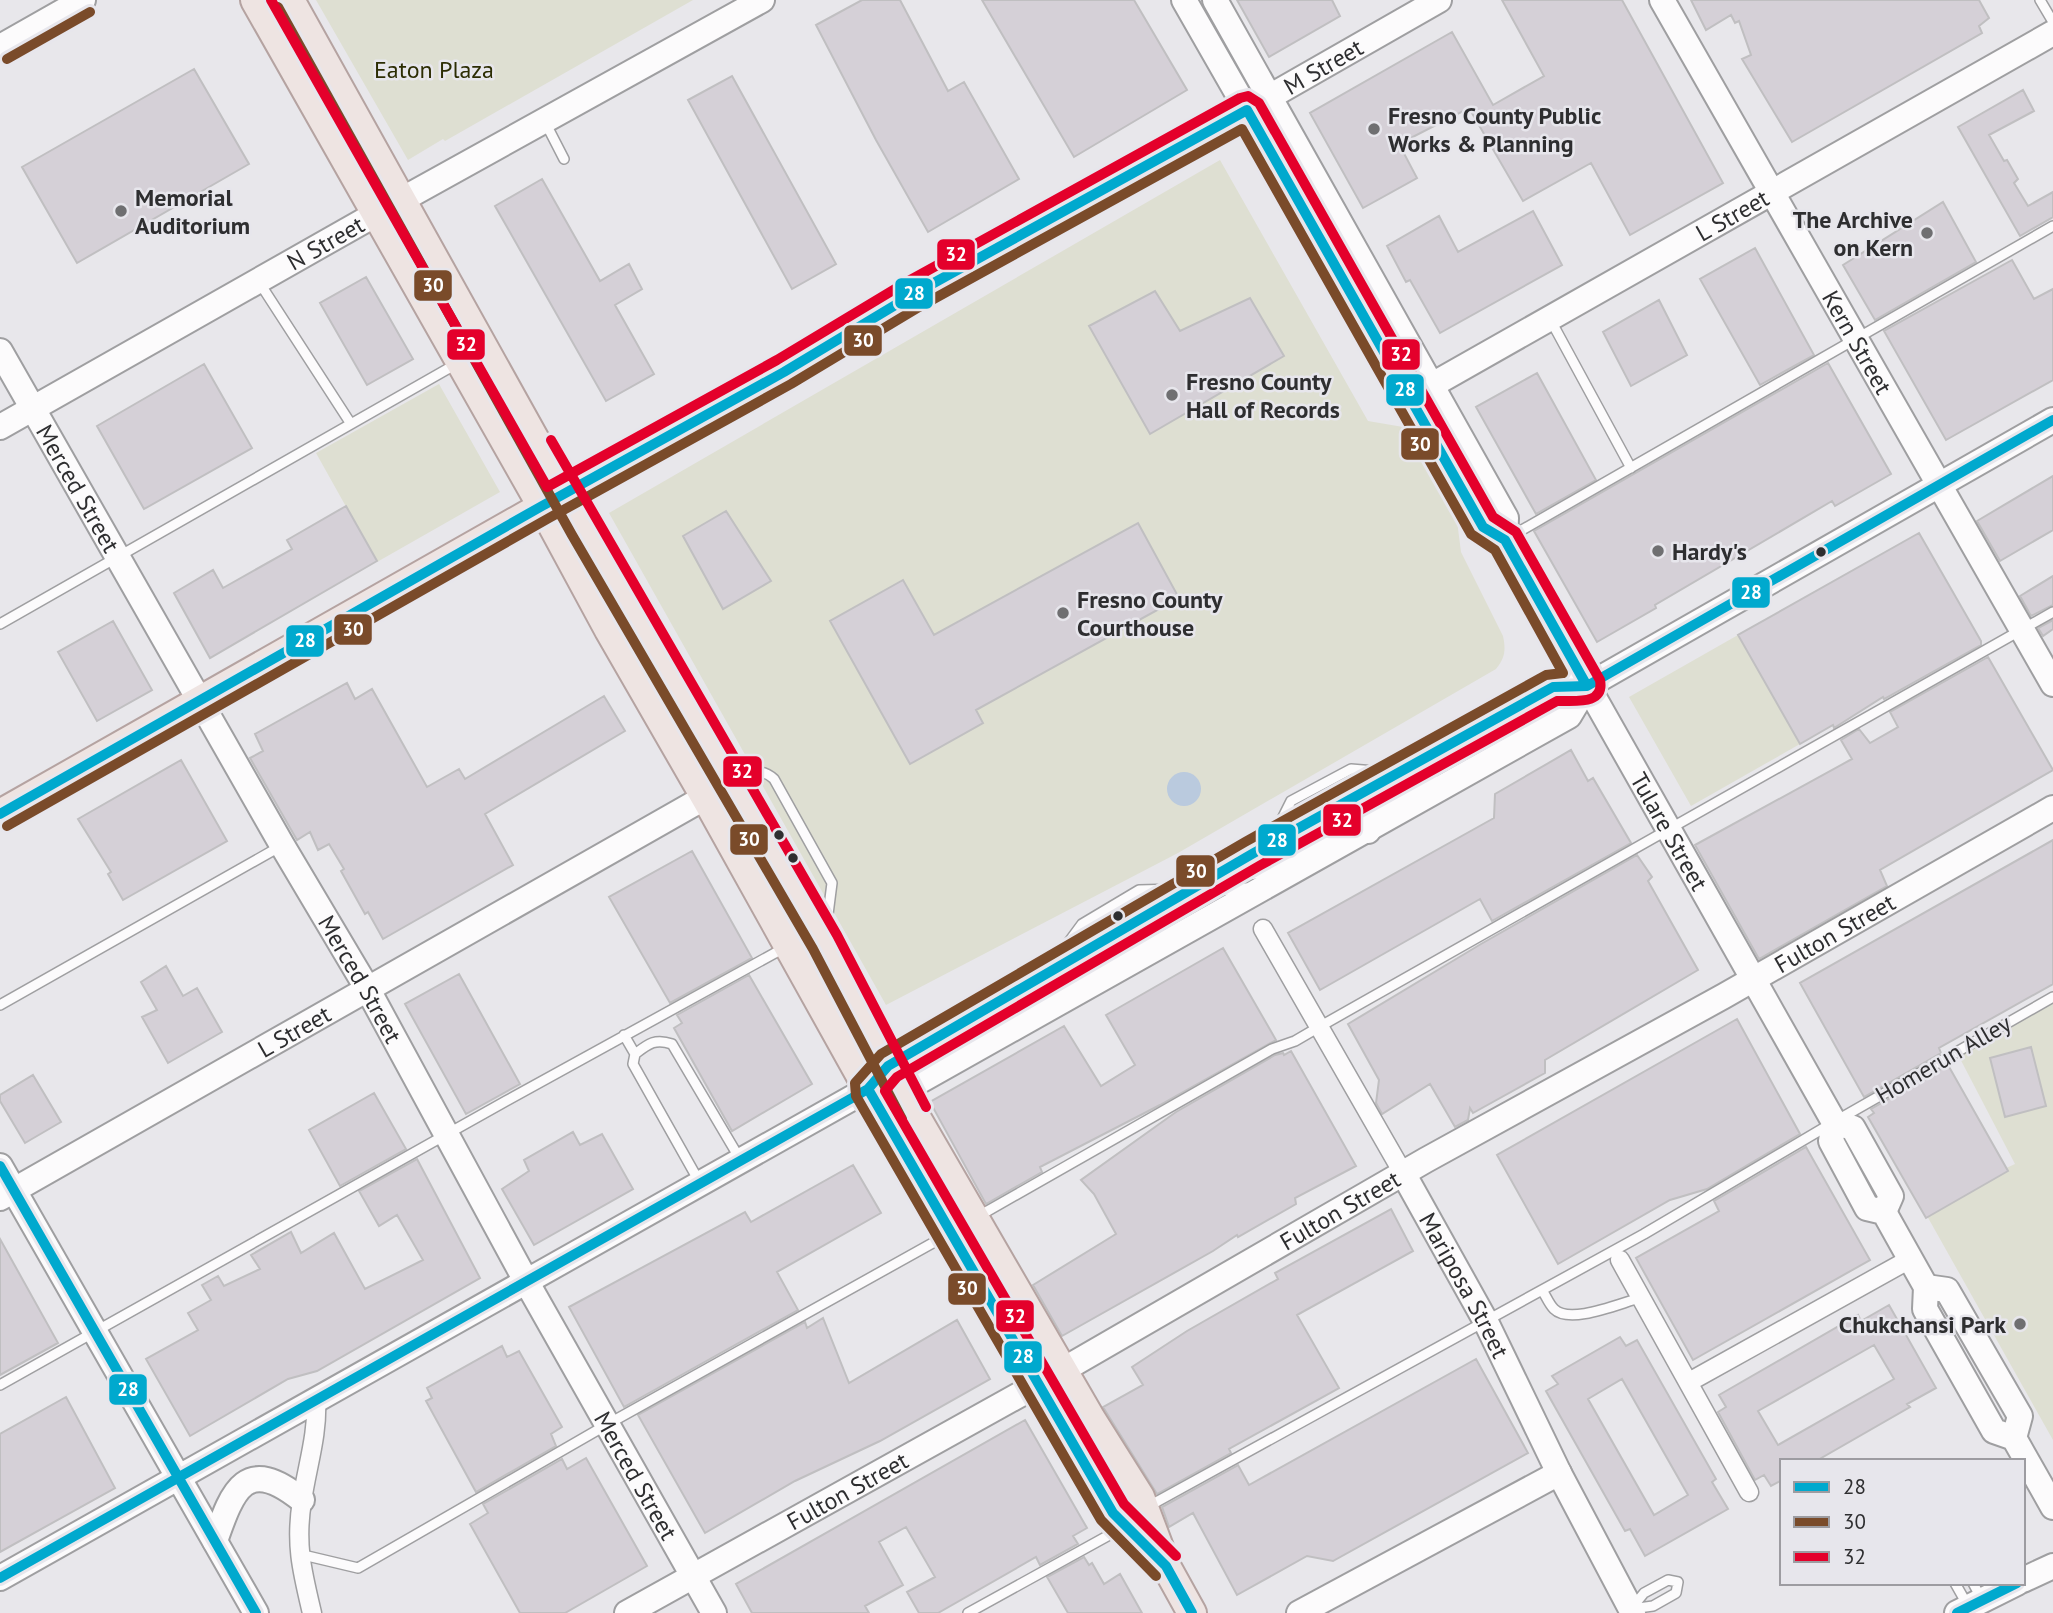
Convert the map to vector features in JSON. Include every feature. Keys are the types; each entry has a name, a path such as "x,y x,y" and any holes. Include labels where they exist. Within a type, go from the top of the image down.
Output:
{"main road":[{"path":"0,47 83,0"},
{"path":"255,0 460,362 554,500 712,745 825,942 902,1091 1037,1385 1113,1513 1135,1517"},
{"path":"290,0 402,200 554,500 609,630 868,1089 1062,1370 1140,1497 1135,1517 1192,1613"},
{"name":"N Street","path":"0,427 762,0"},
{"name":"Tulare Street","path":"1184,0 1247,110 1421,391 1506,518 1505,540 1834,1122 1830,1141 1867,1208 1884,1212 1926,1287 1947,1290 2020,1416 2014,1438 2053,1507"},
{"name":"Tulare Street","path":"1215,0 1269,97 1421,391"},
{"name":"M Street","path":"0,814 784,372 912,295 1247,110 1439,0"},
{"name":"Kern Street","path":"1662,0 2053,684"},
{"name":"L Street","path":"1421,391 2053,33"},
{"name":"Merced Street","path":"0,351 282,845 367,988 526,1281 714,1613"},
{"path":"0,1578 868,1089 888,1066 1269,844 1553,687 1587,686 2053,420"},
{"path":"609,630 636,654 689,742 695,746 712,745"},
{"path":"868,1089 902,1091 1269,885 1370,834 1569,716 1587,686"},
{"path":"1370,834 1368,820 1377,804 1409,787 1460,738"},
{"name":"L Street","path":"7,1194 732,782"},
{"name":"Fulton Street","path":"627,1613 1037,1385 1403,1173 1754,979 2053,808"},
{"path":"0,1166 7,1194 94,1332 256,1613"},
{"name":"Mariposa Street","path":"1403,1173 1485,1320 1559,1473 1632,1611"},
{"path":"1299,1613 1559,1473"},
{"path":"215,1541 229,1501 238,1488 249,1481 263,1479 277,1483 302,1500"},
{"path":"2025,1579 2053,1566"},
{"path":"1970,1601 2012,1585"}],"street":[{"name":"Mariposa Street","path":"1263,929 1403,1173"},
{"path":"1689,1382 1910,1259"},
{"path":"1620,1260 1749,1492"},
{"path":"312,1613 299,1554 302,1500 316,1434 316,1399"}],"lane":[{"path":"2040,0 2053,22"},
{"path":"544,121 564,159"},
{"path":"1505,540 2053,226"},
{"path":"258,281 351,424"},
{"path":"1549,317 1631,468"},
{"path":"0,624 460,362"},
{"path":"299,1554 358,1568 1272,1049 1295,1041 2053,612"},
{"path":"1269,844 1291,801 1350,769 1399,773"},
{"path":"732,782 747,773 759,771 774,779 832,883 825,942"},
{"path":"1199,885 1263,873 1335,831 1371,789"},
{"path":"0,1005 282,845"},
{"path":"0,1385 624,1035 789,946"},
{"name":"Homerun Alley","path":"968,1613 1485,1320 1644,1234 2053,997"},
{"path":"624,1035 635,1054"},
{"path":"700,1183 633,1064 635,1054 649,1043 661,1040 671,1044 741,1161"},
{"path":"1542,1290 1554,1309 1563,1315 1575,1316 1640,1298"},
{"path":"1668,1580 1678,1582 1675,1593 1653,1606 1632,1611 1644,1593 1668,1580"},
{"path":"1957,1585 1970,1601"}],"green space":[{"name":"Eaton Plaza","path":"316,0 693,0 408,160"},
{"path":"1220,160 1368,421 1409,428 1456,513 1461,552 1503,636 1503,657 1496,669 1178,853 886,1005 609,513"},
{"path":"439,384 500,492 377,562 316,453"},
{"path":"1738,635 1800,744 1691,806 1629,697"},
{"name":"Chukchansi Park","path":"2053,994 2053,1440 1922,1207 2015,1164 1954,1047"}],"water":[{"path":"1184,772 1196,777 1201,789 1196,801 1184,806 1172,801 1167,789 1172,777"}],"building":[{"path":"862,0 900,0 948,91 964,82 1019,179 928,232 816,25"},
{"path":"982,0 1134,0 1187,90 1074,157"},
{"path":"1237,0 1332,0 1340,16 1269,57"},
{"path":"1502,0 1622,0 1723,183 1630,235 1591,163 1523,201 1469,108 1399,144 1417,178 1363,208 1310,113 1452,32 1493,105 1544,76"},
{"path":"1691,0 1979,0 1989,18 1979,26 1982,33 1792,142 1742,59 1751,55 1739,21 1735,23 1731,15 1706,30"},
{"path":"194,69 249,164 77,263 22,167"},
{"path":"732,76 836,264 792,289 688,100"},
{"path":"2023,90 2034,111 1989,135 2018,179 2014,183 2028,206 2053,192 2053,217 2020,236 1958,127"},
{"path":"542,179 600,281 629,264 642,289 615,305 654,374 606,401 495,206"},
{"name":"The Archive on Kern","path":"1943,202 1976,262 1875,320 1843,265"},
{"path":"1533,211 1562,265 1440,333 1410,280 1406,282 1387,246 1439,216 1458,252"},
{"path":"1755,248 1814,355 1760,385 1700,279"},
{"path":"2012,260 2034,299 2053,289 2053,380 1946,440 1884,331"},
{"path":"366,277 413,359 367,385 320,303"},
{"name":"Fresno County Hall of Records","path":"1155,291 1180,331 1250,298 1284,356 1150,434 1089,326"},
{"path":"1659,300 1687,355 1631,386 1603,332"},
{"path":"1828,363 1891,474 1835,506 1832,501 1597,642 1534,531"},
{"path":"204,364 252,448 144,509 97,426"},
{"path":"1537,373 1596,480 1536,514 1476,407"},
{"path":"2053,476 2053,530 2000,561 1977,521"},
{"path":"346,506 377,561 210,658 174,593 213,570 223,588 292,549 287,540"},
{"path":"726,511 771,581 723,609 683,536"},
{"path":"1138,523 1179,598 976,710 983,723 910,764 830,621 903,580 934,635"},
{"path":"1919,533 1981,645 1884,699 1883,697 1834,728 1833,725 1800,744 1738,635"},
{"path":"2053,576 2053,605 2031,616 2020,596"},
{"path":"2053,620 2053,629 2043,636 2038,628"},
{"path":"113,621 152,690 97,721 58,652"},
{"path":"1988,657 2053,770 1880,870 1887,886 1759,959 1695,845 1852,759 1841,740 1859,729 1870,743 1898,727 1890,712"},
{"path":"347,683 355,699 372,689 427,787 459,769 465,779 604,696 625,731 485,814 513,865 383,939 368,912 365,914 329,844 318,850 310,832 297,840 250,758 263,751 255,734"},
{"path":"1571,750 1588,781 1593,778 1631,843 1492,921 1480,899 1320,990 1288,933 1494,818 1495,794"},
{"path":"181,760 227,841 123,900 108,874 111,872 78,819"},
{"path":"2053,840 2053,984 1939,1048 1941,1053 1864,1097 1800,983"},
{"path":"692,851 752,958 670,1003 609,897"},
{"path":"1637,855 1652,877 1648,881 1698,970 1545,1060 1545,1073 1473,1113 1470,1108 1468,1120 1455,1127 1430,1084 1382,1114 1376,1103 1379,1080 1348,1024"},
{"path":"1223,948 1276,1040 1160,1105 1040,1167 1042,1172 986,1204 930,1102 1064,1026 1101,1086 1135,1065 1106,1015"},
{"path":"166,966 183,996 197,988 222,1032 168,1063 142,1017 157,1010 141,982"},
{"path":"459,974 520,1084 466,1114 405,1004"},
{"path":"749,975 812,1084 732,1131 674,1028 682,1023 677,1015"},
{"path":"1737,1019 1800,1134 1707,1189 1670,1200 1558,1264 1497,1155"},
{"path":"2031,1047 2046,1106 2005,1117 1990,1058"},
{"path":"1291,1051 1356,1166 1295,1198 1296,1204 1062,1336 1033,1285 1116,1234 1094,1194 1081,1180 1176,1112 1275,1055 1284,1055"},
{"path":"1948,1065 2008,1171 1926,1218 1868,1117 1874,1113 1871,1109"},
{"path":"33,1075 61,1122 25,1143 0,1101 0,1095"},
{"path":"374,1093 406,1149 340,1186 309,1130"},
{"path":"573,1132 580,1145 602,1134 633,1189 534,1245 502,1189 529,1171 524,1160"},
{"path":"1806,1147 1870,1260 1693,1360 1636,1258 1719,1211 1714,1201"},
{"path":"417,1159 480,1278 317,1371 288,1379 190,1436 146,1359 198,1330 188,1313 211,1300 202,1285 218,1276 224,1286 260,1269 251,1255 291,1232 301,1253 334,1233 365,1289 423,1260 397,1215 379,1226 359,1191"},
{"path":"853,1165 881,1213 777,1272 798,1310 624,1407 569,1307 745,1212 751,1222"},
{"path":"1391,1209 1413,1251 1297,1315 1339,1388 1229,1449 1231,1453 1157,1494 1103,1407 1143,1385 1132,1367 1187,1331 1278,1279 1275,1273"},
{"path":"0,1239 58,1343 0,1375"},
{"path":"1889,1305 1936,1388 1907,1404 1910,1407 1819,1459 1780,1459 1780,1481 1771,1486 1764,1475 1755,1480 1718,1412 1726,1407 1719,1395 1858,1315 1861,1321","holes":["1874,1345 1894,1379 1778,1445 1758,1411"]},
{"path":"823,1318 849,1383 957,1320 990,1379 880,1441 795,1481 705,1533 638,1415 805,1322 807,1328"},
{"path":"1620,1337 1626,1346 1637,1340 1716,1479 1712,1482 1728,1509 1645,1556 1630,1529 1625,1531 1546,1391 1558,1384 1552,1376","holes":["1622,1379 1688,1495 1654,1515 1588,1399"]},
{"path":"502,1346 507,1357 519,1351 562,1427 551,1434 556,1446 476,1492 426,1401 432,1398 427,1388"},
{"path":"1476,1359 1528,1453 1333,1561 1307,1556 1237,1595 1193,1513 1169,1527 1162,1507 1238,1465 1249,1485"},
{"path":"66,1397 115,1488 0,1552 0,1434"},
{"path":"1025,1420 1087,1528 1073,1536 1078,1544 1040,1565 1036,1557 938,1613 919,1613 907,1592 935,1577 906,1527 879,1542 903,1585 865,1606 869,1613 752,1613 736,1584"},
{"path":"586,1458 647,1566 565,1613 520,1613 470,1524 488,1513 483,1504 562,1459 567,1469"},
{"path":"1084,1557 1089,1565 1092,1563 1104,1584 1120,1574 1142,1613 1068,1613 1047,1577"}],"transit line":[{"name":"32","path":"271,0 547,487 777,360 905,283 1248,96 1259,103 1493,517 1516,532 1600,680 1598,694 1586,700 1557,701 1259,866 897,1077 885,1091 1124,1504 1176,1556"},
{"name":"30","path":"278,7 572,535 813,949 902,1119"},
{"name":"30","path":"7,59 90,12"},
{"name":"28","path":"0,814 542,506 784,372 912,295 1247,110 1483,527 1505,540 1587,686"},
{"name":"30","path":"7,826 549,518 791,384 919,307 1242,129 1471,534 1495,550 1563,673 1546,675 1245,842 881,1054 855,1083 856,1096 1101,1520 1156,1576"},
{"name":"28","path":"0,1578 868,1089 888,1066 1252,854 1553,687 1587,686 2053,420"},
{"name":"32","path":"551,440 837,935 926,1107"},
{"name":"28","path":"868,1089 1113,1513 1166,1566 1192,1613"},
{"name":"28","path":"0,1166 256,1613"},
{"name":"28","path":"1957,1613 2013,1585"}],"place":[{"name":"Fresno County Public Works & Planning","path":"1374,129"},
{"name":"Memorial Auditorium","path":"121,211"},
{"name":"The Archive on Kern","path":"1927,233"},
{"name":"Fresno County Hall of Records","path":"1172,395"},
{"name":"Hardy's","path":"1658,551"},
{"name":"Fresno County Courthouse","path":"1063,613"},
{"name":"Chukchansi Park","path":"2020,1324"}]}
